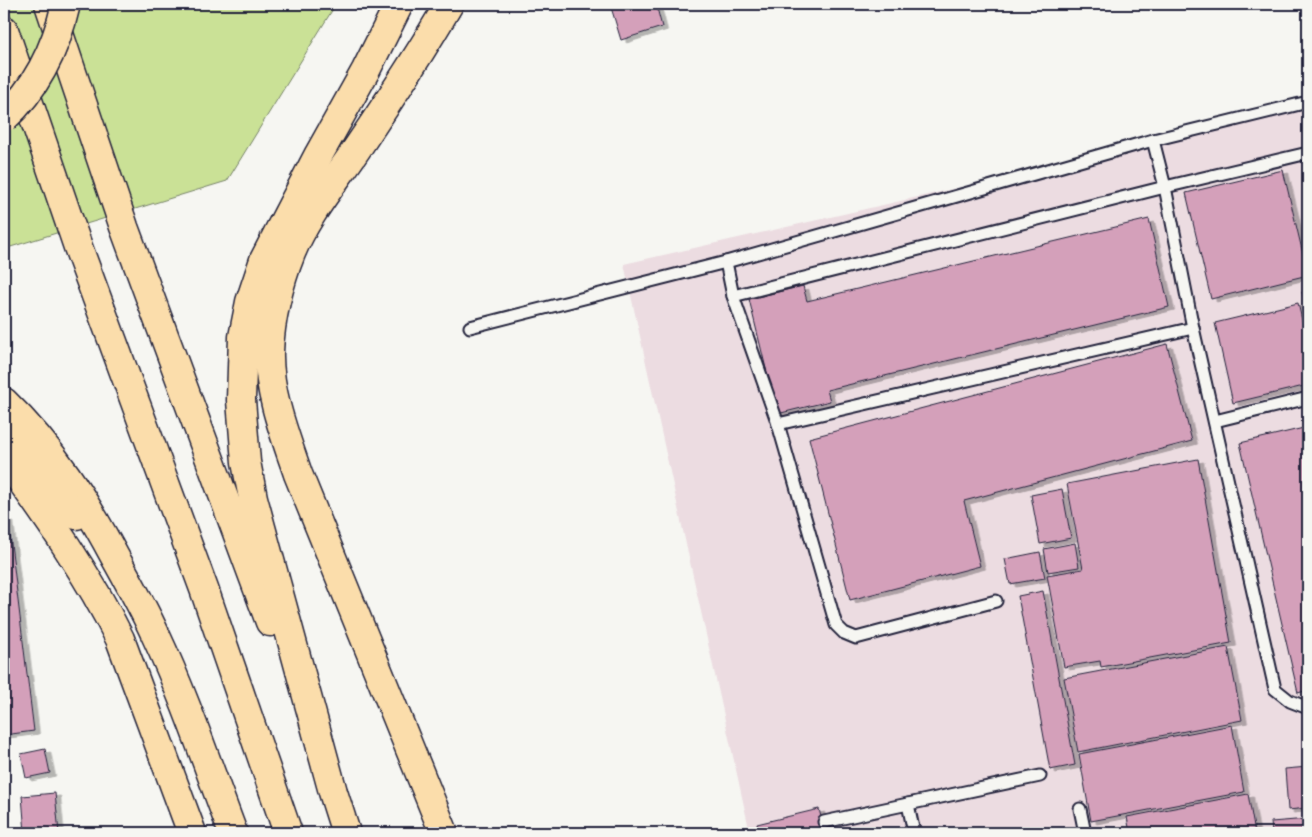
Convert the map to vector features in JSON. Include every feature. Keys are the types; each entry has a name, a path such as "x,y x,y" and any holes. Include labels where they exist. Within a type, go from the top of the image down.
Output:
{"highway":[{"path":"49,4 124,227 333,792"},
{"path":"4,118 20,102 42,71 61,26 66,4"},
{"path":"344,828 262,533 246,462 241,400 243,337 250,302 264,260 319,154 366,70 399,4"},
{"path":"264,260 364,118 428,4"},
{"path":"444,833 298,474 284,431 272,384 269,353 281,284 292,252 308,221 421,52 450,4"},
{"path":"4,30 78,247 204,589 287,831"},
{"path":"4,402 19,416 71,481 90,510 117,562 135,591 177,683 233,833"},
{"path":"4,434 117,562"},
{"path":"4,457 67,545 105,609 120,639 192,833"}],"lane":[{"path":"470,327 726,262 1153,140 1308,102"},
{"path":"1153,140 1165,187 1193,328 1275,689 1290,701 1308,708"},
{"path":"733,296 1165,187 1308,153"},
{"path":"726,262 733,296 778,424 836,625 844,633 856,638 996,601"},
{"path":"778,424 1193,328"},
{"path":"1215,421 1308,398"},
{"path":"824,822 1040,776"},
{"path":"908,804 914,833"},
{"path":"1080,809 1085,833"}],"shaded area":[{"path":"1308,108 1308,833 750,833 624,264"}],"green space":[{"path":"4,4 336,4 227,181 4,249"}],"building":[{"path":"610,4 656,4 662,27 621,40"},
{"path":"1283,170 1308,275 1211,299 1186,193"},
{"path":"1149,219 1169,307 827,390 830,401 777,414 749,299 803,286 807,301"},
{"path":"1308,290 1308,317 1302,292"},
{"path":"1298,303 1308,346 1308,385 1233,403 1215,323"},
{"path":"1167,344 1192,441 964,501 980,566 850,600 809,438"},
{"path":"1308,427 1308,690 1298,693 1240,443"},
{"path":"1198,459 1231,643 1101,667 1100,661 1064,667 1047,575 1083,569 1067,484"},
{"path":"1062,489 1071,538 1040,544 1031,495"},
{"path":"4,519 8,519 34,731 4,735"},
{"path":"1075,543 1079,567 1048,572 1044,549"},
{"path":"1040,552 1045,578 1010,584 1005,559"},
{"path":"1043,591 1075,765 1050,770 1018,596"},
{"path":"1228,647 1242,720 1078,752 1064,678"},
{"path":"1232,725 1244,792 1091,821 1079,754"},
{"path":"45,749 50,773 26,778 21,754"},
{"path":"1308,767 1308,808 1288,810 1285,769"},
{"path":"55,793 59,833 25,833 22,796"},
{"path":"1248,794 1255,833 1130,833 1127,817"},
{"path":"819,809 825,833 759,833 757,824"},
{"path":"1308,819 1308,833 1272,833 1271,822"}]}
